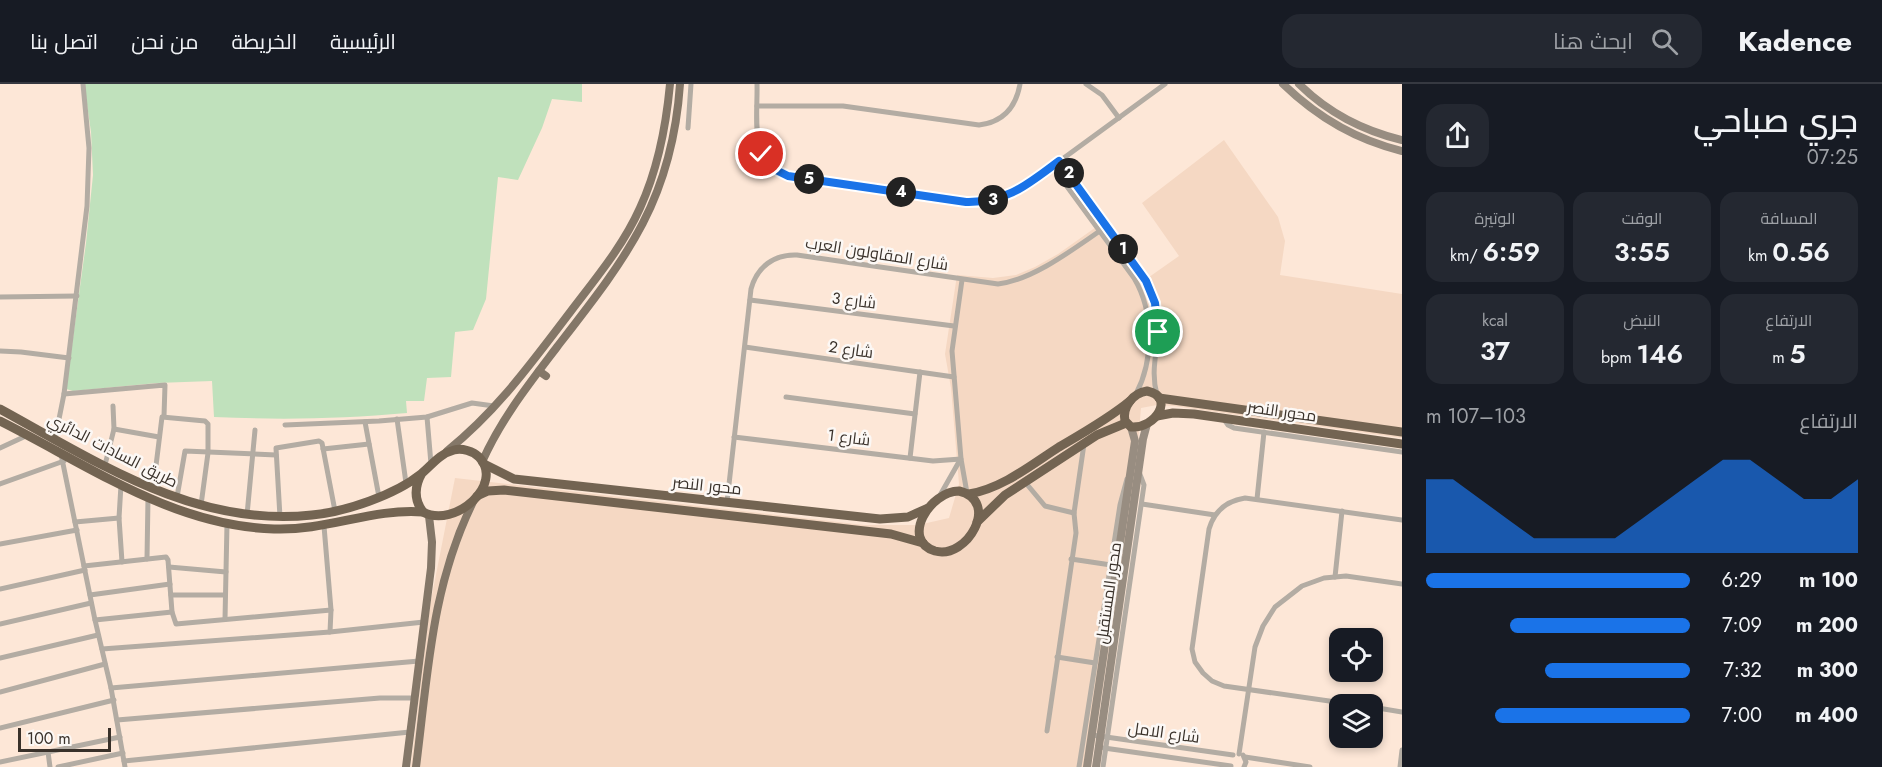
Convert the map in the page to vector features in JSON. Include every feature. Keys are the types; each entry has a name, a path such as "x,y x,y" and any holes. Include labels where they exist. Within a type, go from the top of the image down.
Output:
{"highway":[{"path":"968,494 977,504 979,513 970,535 954,550 946,552 936,551 923,543 920,536 920,525 928,508 939,497 950,492 968,494 984,491 1006,481 1105,419 1133,398 1147,391 1158,396 1160,406 1156,416 1147,424 1139,427 1129,425 1111,428 999,500 977,522"},
{"name":"محور النصر","path":"1158,396 1402,432"},
{"path":"1129,425 1124,413 1133,398"},
{"path":"1178,413 1180,400"},
{"name":"طريق السادات الدائري","path":"0,409 105,465 150,494 194,517 227,524 275,529 324,526 400,511 426,514"},
{"name":"محور النصر","path":"1156,416 1178,413 1222,417 1402,444"},
{"name":"طريق السادات الدائري","path":"0,422 28,435 62,457 121,484 150,494 247,515 280,517 335,511 378,497 422,473"},
{"path":"455,450 464,450 476,455 483,463 485,479 476,498 459,512 439,517 426,514 417,500 416,491 417,482 422,473 431,464 441,456 455,450"},
{"name":"محور النصر","path":"483,463 514,479 887,520 908,517 928,508"},
{"name":"محور النصر","path":"476,498 488,491 504,490 891,534 923,543"},
{"path":"364,502 371,506 372,511 369,516"}],"main road":[{"path":"441,456 496,406 519,380 614,253 632,224 656,165 666,118 670,84"},
{"path":"483,463 507,413 542,374 625,257 643,226 668,164 681,84"},
{"path":"417,767 434,623 446,570 458,534 476,498"},
{"path":"406,767 431,568 432,542 426,514"},
{"path":"431,568 446,570"}],"street":[{"path":"55,439 64,394 77,297 89,175 83,84"},
{"path":"688,128 691,84"},
{"path":"757,84 759,148 772,168 788,176 974,202 993,200 1011,194 1165,84"},
{"path":"757,106 843,106 979,125 994,122 1009,111 1018,96 1020,84"},
{"path":"1086,84 1101,95 1119,118"},
{"path":"1283,84 1311,109 1341,128 1365,139 1402,151"},
{"path":"1299,84 1323,104 1345,118 1402,140"},
{"path":"1059,161 1142,274 1155,303 1158,332 1153,375 1158,396"},
{"path":"1052,166 1134,278 1146,305 1149,331 1146,366 1133,398"},
{"name":"شارع المقاولون العرب","path":"727,502 753,283 762,268 775,258 792,254 998,284 1023,279 1107,226"},
{"path":"962,280 952,351 961,459 968,494"},
{"path":"0,297 77,297"},
{"name":"شارع 3","path":"750,300 954,326"},
{"name":"شارع 2","path":"745,347 954,377"},
{"path":"0,351 69,358"},
{"path":"910,458 920,372"},
{"path":"64,394 165,385 164,416 160,419 150,494 147,559"},
{"path":"786,397 915,414"},
{"path":"285,425 427,417 480,402 496,406"},
{"path":"105,465 114,429 113,406"},
{"path":"164,416 207,421 208,453 201,506"},
{"path":"427,417 431,464"},
{"path":"1222,417 1232,427 1402,452"},
{"path":"397,420 406,483"},
{"path":"365,422 378,497"},
{"name":"محور المستقبل","path":"1100,736 1115,555 1147,424"},
{"name":"محور المستقبل","path":"1087,767 1100,736 1134,472 1135,441 1129,425"},
{"path":"114,429 159,437"},
{"path":"247,515 255,430"},
{"path":"1257,499 1264,432"},
{"path":"0,448 28,435"},
{"name":"شارع 1","path":"734,437 940,461 961,459"},
{"path":"280,517 276,448 319,441 322,442 335,511"},
{"path":"323,449 369,444"},
{"path":"1047,731 1076,533 1074,513 1084,444"},
{"path":"177,499 185,451 276,455"},
{"path":"0,484 62,457 91,603 114,700 124,764 410,732"},
{"path":"939,497 961,459"},
{"path":"1079,767 1100,736 1142,504 1144,483 1134,472"},
{"path":"1025,482 1046,506 1074,513"},
{"path":"121,484 119,518 122,562"},
{"path":"1329,701 1224,686 1212,681 1198,668 1191,642 1210,524 1226,504 1245,498 1402,520"},
{"path":"1142,504 1215,515"},
{"path":"1335,577 1342,511"},
{"path":"75,522 119,518"},
{"path":"225,619 227,524"},
{"path":"324,526 331,610 330,632"},
{"path":"0,544 77,530"},
{"path":"1103,767 1093,749 1095,663 1111,565 1115,555"},
{"path":"0,589 84,568 166,557 169,567 172,612 176,624 331,610"},
{"path":"1071,559 1111,565"},
{"path":"169,567 226,572"},
{"path":"1231,766 1230,761 1236,754 1255,647 1268,616 1284,599 1302,586 1335,577 1357,577 1402,584"},
{"path":"90,595 170,584"},
{"path":"171,595 225,596"},
{"path":"0,624 91,603"},
{"path":"95,620 172,612"},
{"path":"102,649 330,632 424,622"},
{"path":"0,658 98,635"},
{"path":"1057,657 1095,663"},
{"path":"111,688 419,661"},
{"path":"0,692 105,664"},
{"path":"117,720 380,698 414,698"},
{"path":"0,728 114,700"},
{"path":"1383,709 1402,712"},
{"path":"0,762 120,736"},
{"name":"شارع الامل","path":"1100,736 1245,757"},
{"name":"محور المستقبل","path":"1093,749 1096,767"},
{"name":"شارع الامل","path":"1093,749 1231,766"},
{"path":"1400,767 1402,750"},
{"path":"48,752 50,767"},
{"path":"58,767 123,753"},
{"path":"1244,767 1245,757 1310,767"}],"shaded area":[{"path":"1224,140 1278,217 1285,241 1280,275 1402,294 1402,438 1174,406 1157,405 1141,408 1136,466 1091,767 411,767 430,605 455,478 864,525 918,525 949,518 959,484 951,388 945,354 957,275 993,278 1016,275 1058,254 1099,225 1142,282 1179,256 1142,203"}],"green space":[{"path":"84,84 582,84 582,102 552,99 542,128 518,180 498,177 486,299 473,330 455,332 451,377 427,378 424,401 406,401 407,413 334,418 239,418 214,417 212,381 157,383 73,391 66,389 93,175 91,132"}],"route":[{"path":"761,154 767,164 788,176 966,202 983,202 1002,198 1020,190 1059,161 1142,274 1155,303 1158,332"}]}
